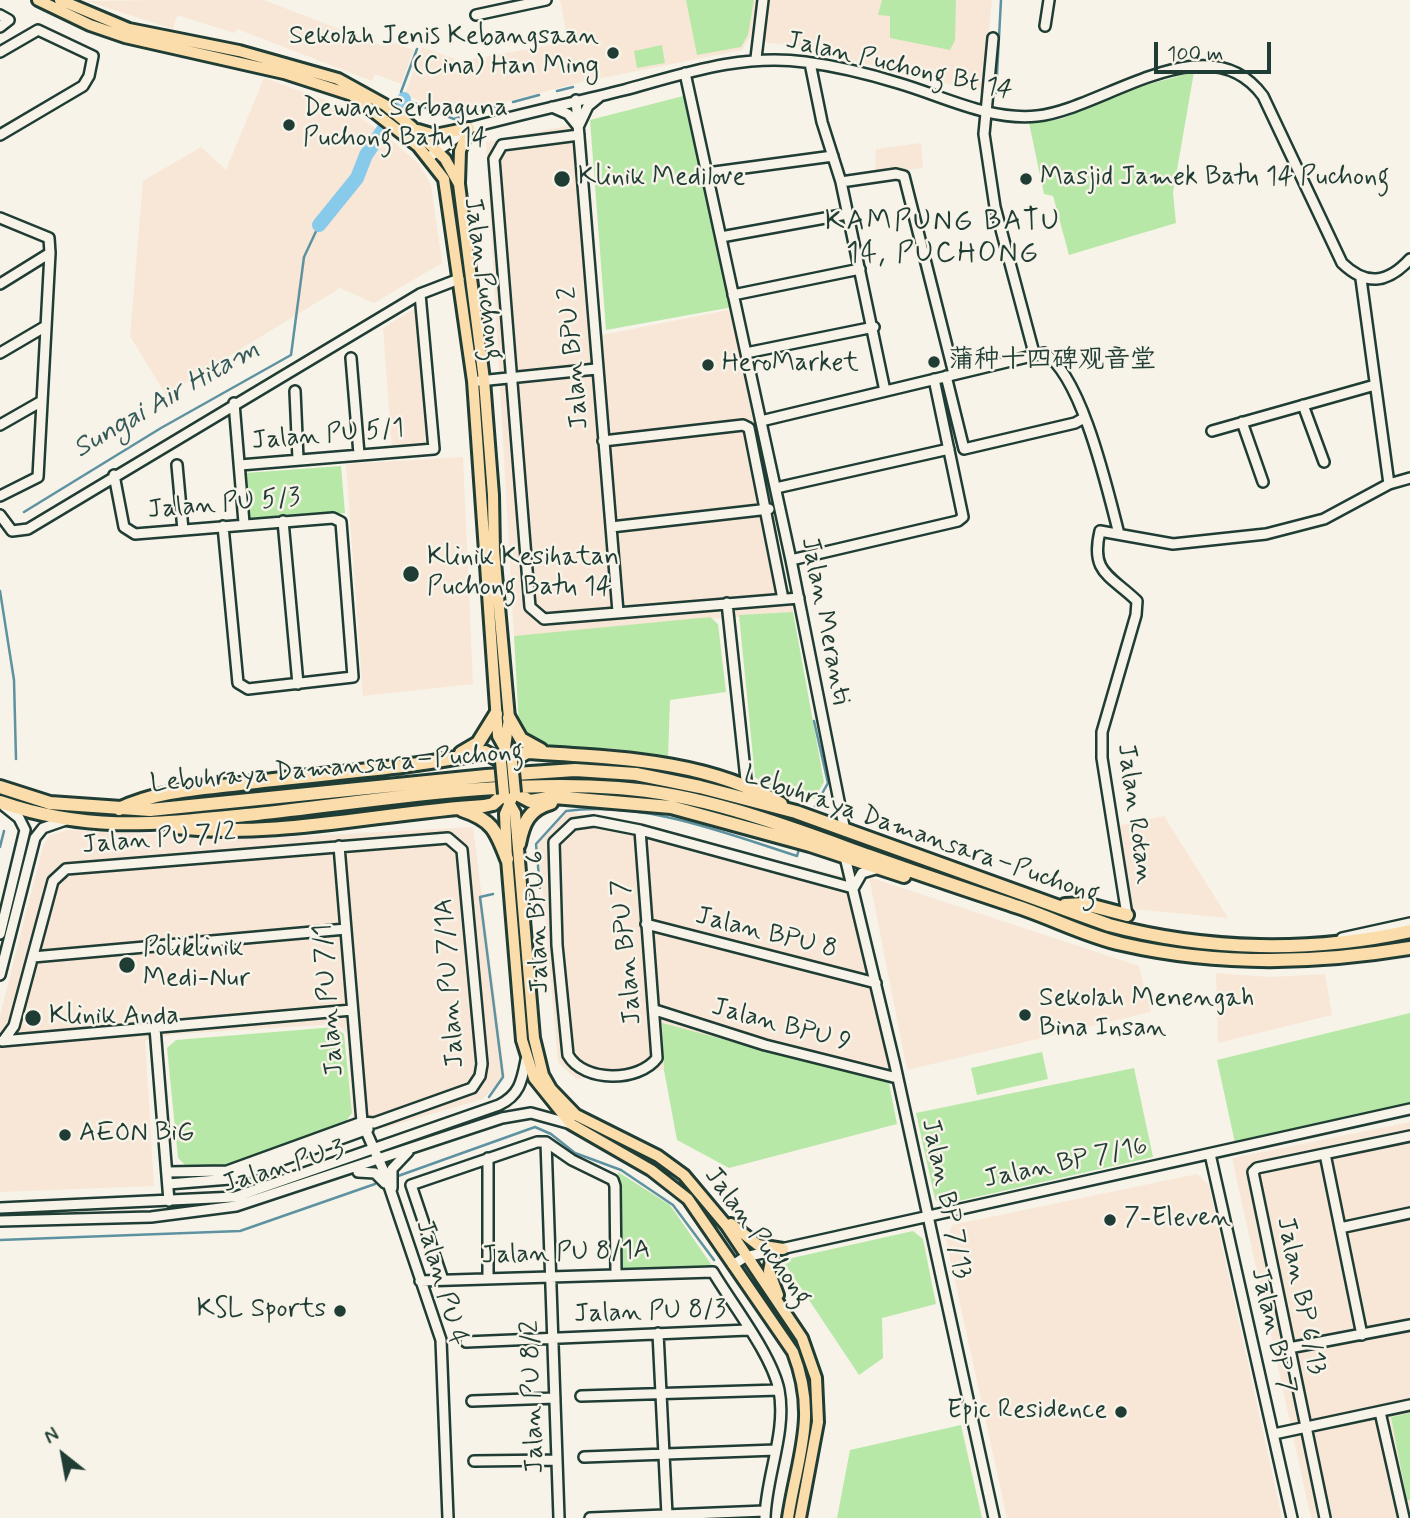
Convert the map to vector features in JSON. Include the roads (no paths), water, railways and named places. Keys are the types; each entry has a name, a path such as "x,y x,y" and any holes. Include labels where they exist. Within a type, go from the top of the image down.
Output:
{"highway":[{"path":"435,763 466,751 478,743 503,716 524,742 548,754"},
{"path":"116,810 140,799 201,788 435,763 485,752 506,758 527,752 643,760 688,768 765,794 796,812"},
{"name":"Lebuhraya Damansara–Puchong","path":"0,787 43,802 116,810 150,810 575,770 636,774 796,812 1109,925 1150,936 1254,946 1376,939 1410,931"},
{"name":"Lebuhraya Damansara–Puchong","path":"0,802 38,815 110,825 151,824 488,790 566,785 623,788 692,800 777,823 1120,944 1196,957 1312,961 1410,948"},
{"path":"151,824 232,830 492,804 509,797 530,801 572,798 671,807 758,830 877,869 969,892"},
{"path":"519,844 522,828 536,809 572,798"},
{"path":"455,807 482,816 491,825 507,859"},
{"path":"1061,906 1085,904 1127,915"}],"main road":[{"name":"Jalan Puchong","path":"38,0 90,25 125,37 243,63 334,88 381,109"},
{"name":"Jalan Puchong","path":"60,0 129,29 239,51 338,79 407,128 459,184 500,622 509,797 505,814 507,859 526,1060 542,1092 571,1124 675,1187 703,1219 793,1352 804,1381 807,1421 788,1518"},
{"path":"407,128 435,135 469,128"},
{"path":"459,184 460,151 469,128"},
{"name":"Jalan Puchong","path":"433,154 444,179 459,279 479,381 488,624 503,716"},
{"name":"Jalan Puchong","path":"509,797 516,813 537,1059 551,1089 576,1115 658,1156 684,1175 705,1196 802,1338 816,1378 818,1422 800,1518"},
{"path":"705,1196 737,1231 758,1245 778,1250 771,1279 791,1322"}],"street":[{"path":"476,15 546,0"},
{"path":"756,58 763,0"},
{"path":"1045,26 1049,0"},
{"path":"0,15 9,20 0,27"},
{"path":"0,52 38,30 93,56 89,76 83,86 0,135"},
{"path":"993,38 984,134 995,207 1034,354"},
{"name":"Jalan Puchong Bt 14","path":"433,154 469,128 685,73 756,58 810,63 896,82 985,111 1038,116 1147,77 1178,69 1210,67 1232,72 1250,82 1263,96 1298,165 1332,247 1342,263 1362,279"},
{"path":"810,63 841,182 874,327 885,391"},
{"name":"Jalan Meranti","path":"685,73 776,488 845,831"},
{"path":"579,131 588,106 601,95"},
{"name":"Jalan BPU 2","path":"576,100 618,612"},
{"path":"551,107 568,114 579,131"},
{"path":"579,131 536,141 502,145 494,159 530,607 544,619 799,598"},
{"path":"707,173 833,156"},
{"path":"841,182 896,174 904,176 950,375 964,449 1075,423 1084,418"},
{"path":"721,237 847,214"},
{"path":"0,218 49,238 50,253 38,477 0,496"},
{"path":"0,284 50,253"},
{"path":"1389,484 1362,279 1394,273 1410,259"},
{"path":"733,295 860,269"},
{"name":"Jalan PU 5/1","path":"0,515 12,531 28,529 234,403 420,294 459,279"},
{"name":"Jalan PU 5/1","path":"240,465 434,449 420,294"},
{"path":"0,353 47,326"},
{"path":"746,353 874,327"},
{"path":"761,421 1044,353 1054,358 1093,439 1119,534 1173,544 1266,534 1324,519 1389,484 1410,478"},
{"path":"351,358 359,454"},
{"path":"479,381 596,369"},
{"path":"791,560 958,521 963,517 934,379"},
{"path":"1212,431 1375,385"},
{"path":"295,391 298,459"},
{"path":"0,425 42,401"},
{"path":"234,403 244,523"},
{"path":"1303,405 1324,462"},
{"path":"1242,422 1263,482"},
{"path":"603,441 743,425 750,434 783,599"},
{"path":"776,488 949,449"},
{"path":"177,465 183,530"},
{"name":"Jalan PU 5/3","path":"114,475 124,527 128,532 333,518 341,522 353,677 298,684"},
{"path":"611,527 780,508"},
{"path":"223,526 238,683 248,689 298,684 284,521"},
{"name":"Jalan Rotan","path":"1119,534 1100,531 1096,550 1098,564 1105,574 1137,601 1136,615 1102,732 1102,758 1127,915"},
{"path":"727,603 747,789"},
{"path":"725,780 744,766"},
{"path":"0,802 19,818 25,830 0,934"},
{"path":"0,975 35,838 43,828 66,820"},
{"name":"Jalan BPU 6","path":"650,1068 604,1075 587,1074 574,1066 568,1055 557,945 554,842 573,824 594,821 640,830 853,888"},
{"name":"Jalan BPU 7","path":"640,830 655,1010 657,1058 650,1068"},
{"name":"Jalan PU 7/1A","path":"167,1172 227,1171 364,1127 472,1088 480,1076 462,850 448,838 339,846"},
{"name":"Jalan PU 7/1","path":"339,846 364,1127 375,1147"},
{"name":"Jalan PU 7/2","path":"2,1041 14,1026 53,881 66,869 339,846"},
{"name":"Jalan BP 7/13","path":"845,857 876,983 994,1518"},
{"path":"853,888 862,873 877,869"},
{"path":"1328,943 1356,933 1410,923"},
{"name":"Jalan BPU 8","path":"646,924 876,983"},
{"path":"33,957 346,929"},
{"path":"2,1041 352,1010"},
{"name":"Jalan BPU 9","path":"655,1010 765,1045 897,1078"},
{"path":"14,1026 16,1034 23,1039"},
{"path":"155,1028 170,1206 179,1210 219,1210"},
{"name":"Jalan PU 3","path":"0,1208 235,1197 511,1099 522,1083 526,1060"},
{"name":"Jalan BP 7/16","path":"733,1265 746,1257 1410,1109"},
{"name":"Jalan PU 3","path":"0,1221 151,1217 219,1210 518,1114 545,1115 571,1124"},
{"path":"168,1184 230,1179 364,1127"},
{"path":"1362,1335 1325,1154 1410,1136"},
{"path":"443,1280 411,1185 488,1158 545,1142 572,1160 612,1180 615,1186 616,1273"},
{"name":"Jalan PU 8/2","path":"545,1142 559,1518"},
{"name":"Jalan PU 4","path":"375,1147 441,1340 447,1518"},
{"path":"391,1193 392,1169 411,1149"},
{"name":"Jalan BP 7","path":"1210,1154 1292,1518"},
{"name":"Jalan BP 6/13","path":"1325,1154 1257,1168 1252,1172 1325,1518"},
{"path":"488,1158 488,1278"},
{"path":"345,1171 375,1172 391,1193"},
{"path":"135,1216 159,1213 169,1201"},
{"path":"1340,1228 1410,1213"},
{"name":"Jalan PU 8/1A","path":"420,1280 713,1272 748,1330"},
{"path":"1289,1349 1410,1325"},
{"path":"590,1518 765,1514 776,1451 779,1390 767,1359 748,1330"},
{"name":"Jalan PU 8/3","path":"466,1342 748,1330"},
{"path":"659,1333 667,1515"},
{"path":"580,1396 779,1390"},
{"path":"472,1401 555,1398"},
{"path":"1275,1434 1410,1405"},
{"path":"1380,1412 1405,1512"},
{"path":"584,1457 776,1451"},
{"path":"474,1461 557,1460"}],"waterway":[{"name":"Sungai Air Hitam","path":"996,93 1001,0"},
{"name":"Sungai Air Hitam","path":"417,49 401,92 404,99 454,119 497,106"},
{"name":"Sungai Air Hitam","path":"557,91 573,87"},
{"name":"Sungai Air Hitam","path":"513,102 539,95"},
{"name":"Sungai Air Hitam","path":"319,225 357,178 366,155 404,99"},
{"name":"Sungai Air Hitam","path":"24,512 161,428 291,355 304,257 319,225"},
{"name":"Sungai Air Hitam","path":"0,591 14,680 16,759"},
{"path":"814,721 828,783 815,806"},
{"path":"540,888 536,844 566,811 625,810 683,821 797,856 799,849"},
{"name":"Sungai Air Hitam","path":"0,847 4,831"},
{"path":"489,1097 503,1077 480,897 493,894"},
{"path":"398,1176 535,1127 551,1134 575,1153 621,1170 673,1205 714,1260"},
{"path":"0,1240 240,1231 375,1184"}],"place":[{"name":"Sekolah Jenis Kebangsaan (Cina) Han Ming","path":"613,53"},
{"name":"Dewan Serbaguna Puchong Batu 14","path":"289,125"},
{"name":"Klinik Medilove","path":"562,179"},
{"name":"Masjid Jamek Batu 14 Puchong","path":"1026,179"},
{"name":"蒲种十四碑观音堂","path":"934,362"},
{"name":"HeroMarket","path":"708,365"},
{"name":"Klinik Kesihatan Puchong Batu 14","path":"411,574"},
{"name":"Poliklinik Medi-Nur","path":"127,965"},
{"name":"Sekolah Menengah Bina Insan","path":"1025,1015"},
{"name":"Klinik Anda","path":"33,1018"},
{"name":"AEON BiG","path":"65,1135"},
{"name":"7-Eleven","path":"1110,1220"},
{"name":"KSL Sports","path":"340,1311"},
{"name":"Epic Residence","path":"1121,1412"}],"district":[{"name":"KAMPUNG BATU 14, PUCHONG","path":"943,239"}]}
